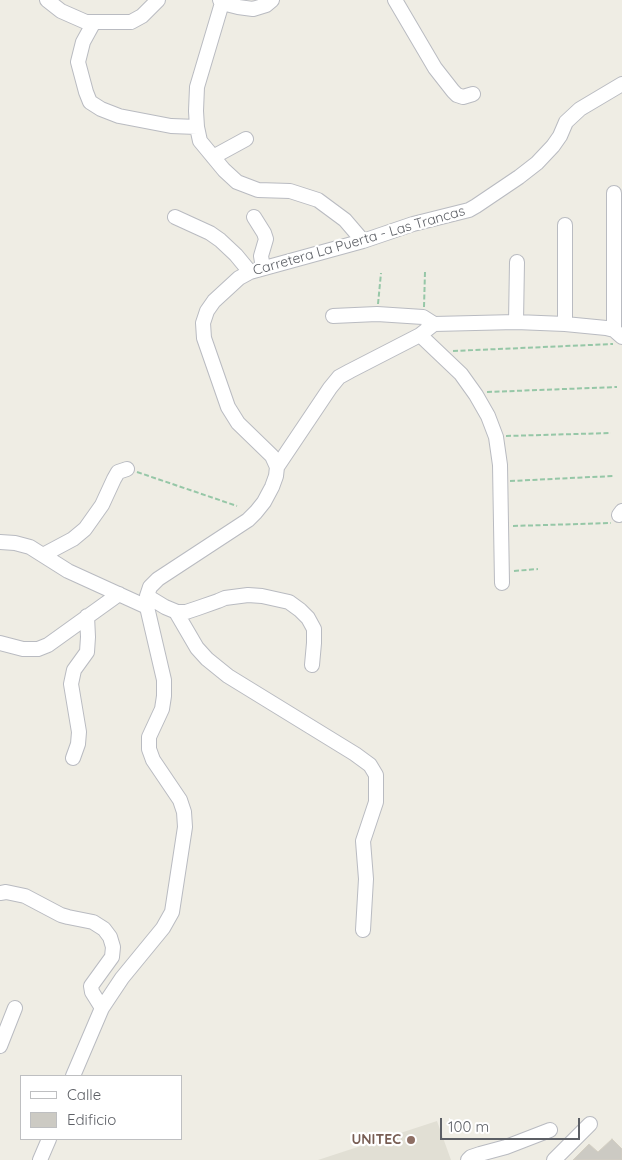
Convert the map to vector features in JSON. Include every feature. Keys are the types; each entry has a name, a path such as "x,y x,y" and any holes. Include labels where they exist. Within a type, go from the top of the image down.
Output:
{"street":[{"path":"47,0 61,11 86,22 131,22 142,16 158,0"},
{"path":"272,0 266,5 254,8 238,7 221,1 197,87 196,111 200,141 237,182 258,190 290,191 318,200 345,220 362,241"},
{"path":"395,0 435,68 453,92 463,97 473,94"},
{"path":"94,22 83,42 78,62 90,102 101,109 119,116 171,126 197,128"},
{"name":"Carretera La Puerta - Las Trancas","path":"277,467 272,456 238,423 228,407 204,338 203,323 207,311 214,301 239,278 256,270 362,241 476,206 537,163 553,146 566,122 580,109 622,84"},
{"path":"213,157 246,139"},
{"path":"614,193 618,336"},
{"path":"175,217 210,232 256,270 266,239 254,217"},
{"path":"565,225 565,324"},
{"path":"516,322 517,262"},
{"path":"333,316 376,314 429,320 565,324 606,328 618,336"},
{"path":"74,1075 102,1008 122,978 163,928 172,912 186,827 180,800 153,760 149,749 149,737 162,709 164,696 164,680 147,602 150,587 158,579 248,520 256,512 272,487 277,467 339,377 420,335 429,320"},
{"path":"420,335 461,374 475,393 488,416 496,437 500,481 502,578"},
{"path":"43,555 73,539 86,529 102,506 118,472 127,469"},
{"path":"0,542 30,547 68,571 119,594 176,612 186,612 225,598 248,595 289,602 308,618 314,629 312,665"},
{"path":"0,643 24,649 38,649 48,645 119,594"},
{"path":"176,612 197,648 228,676 370,765 376,776 376,802 363,841 366,879 363,930"},
{"path":"73,758 78,744 79,732 72,684 74,670 87,652 88,616"},
{"path":"0,893 6,892 24,896 60,914 93,922 104,929 110,937 113,947 112,956 91,986 92,992 102,1008"},
{"path":"0,1046 15,1008"},
{"path":"554,1160 590,1124"},
{"path":"468,1160 480,1154 506,1147 550,1130"},
{"path":"40,1160 49,1140"}],"path":[{"path":"425,272 429,320"},
{"path":"376,314 381,273"},
{"path":"438,352 618,336"},
{"path":"475,393 617,387"},
{"path":"496,437 611,433"},
{"path":"127,469 237,506"},
{"path":"500,481 613,476"},
{"path":"501,526 618,516"},
{"path":"502,578 538,569"}],"shaded area":[{"name":"UNITEC","path":"437,1121 451,1160 318,1160"}],"building":[{"path":"612,1139 622,1149 622,1160 573,1160 589,1144 598,1152"}],"place":[{"name":"UNITEC","path":"411,1140"}]}
